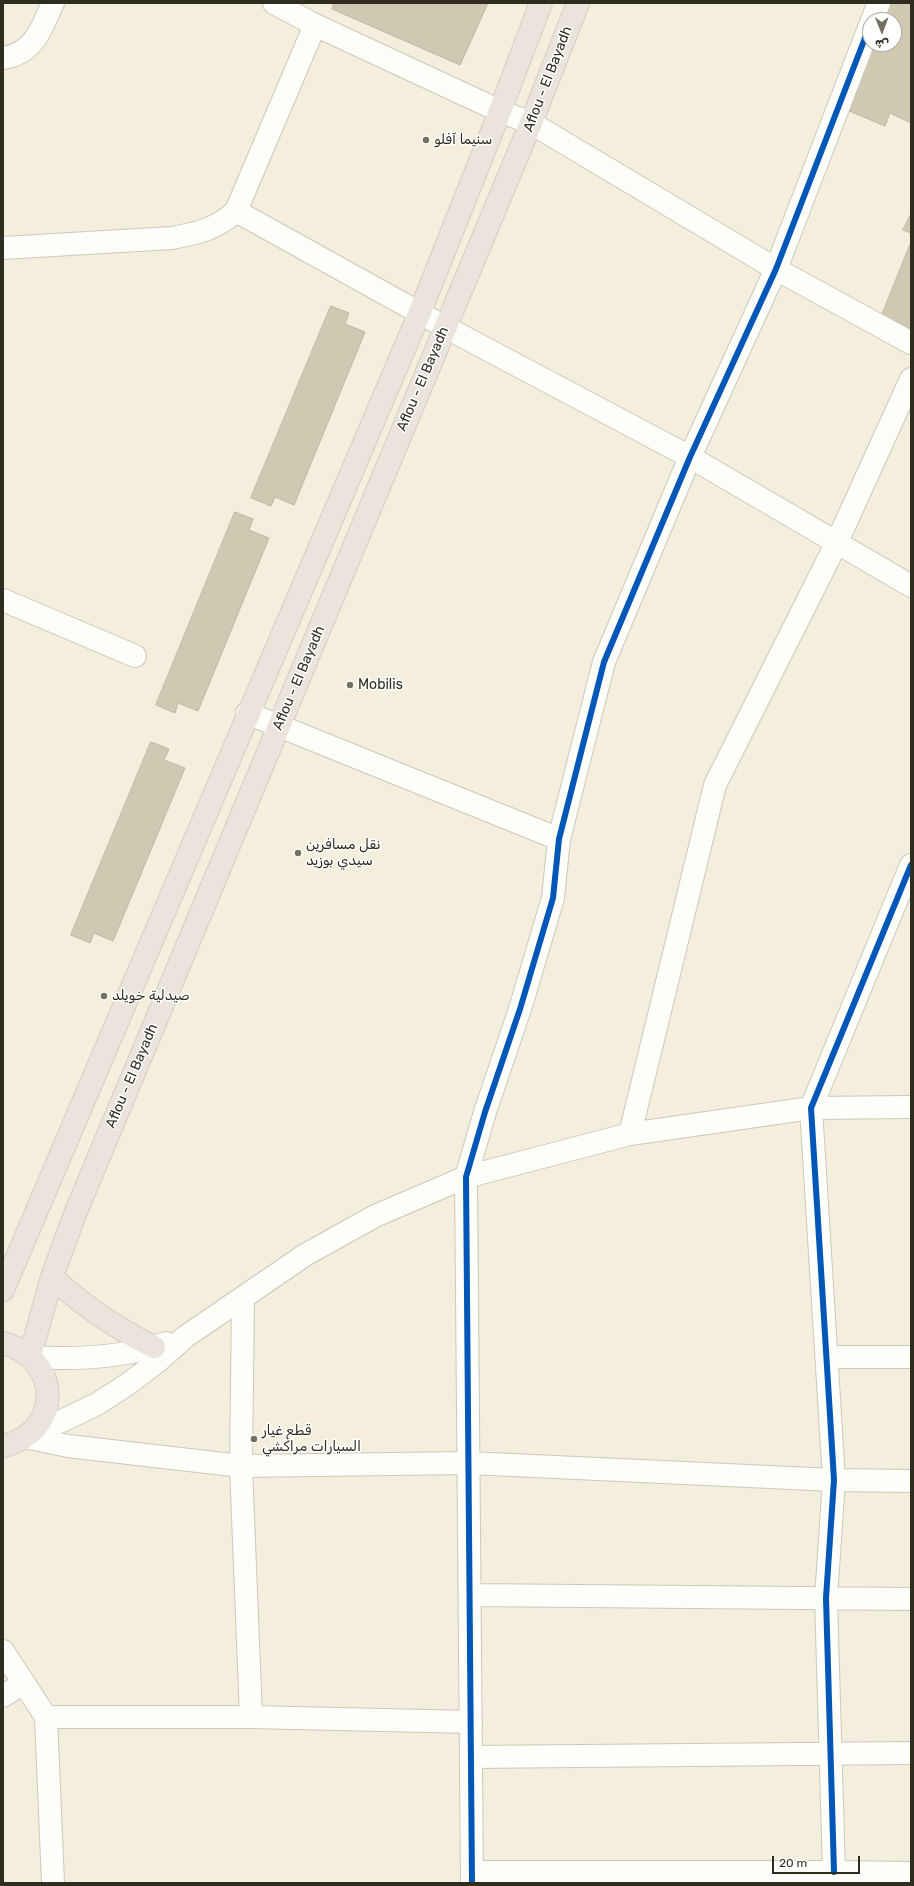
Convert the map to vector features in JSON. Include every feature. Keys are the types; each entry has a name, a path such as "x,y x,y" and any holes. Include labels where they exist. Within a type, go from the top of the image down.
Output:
{"main road":[{"path":"3,1290 247,713 420,312 500,111 541,3"},
{"name":"Aflou - El Bayadh","path":"31,1356 52,1277 75,1214 531,123 578,3"},
{"path":"152,939 185,951"},
{"path":"52,1277 75,1298 100,1317 154,1347"},
{"path":"3,1343 17,1347 31,1356 40,1368 46,1381 48,1396 42,1416 15,1443"}],"street":[{"path":"3,58 24,51 34,42 53,3"},
{"path":"274,3 315,26 500,111 531,123 776,270 911,342"},
{"path":"3,248 172,238 198,233 225,222 236,211 315,26"},
{"path":"862,46 776,270 690,458 604,662 559,839 553,898 520,1009 485,1112 466,1177 472,1877 834,1872 911,1874"},
{"path":"236,211 445,327 690,458 911,586"},
{"path":"630,1134 715,785 837,542 911,379"},
{"path":"3,600 135,656"},
{"path":"247,713 559,839"},
{"path":"834,1872 826,1598 834,1480 811,1108 911,865"},
{"path":"15,1443 97,1404 128,1384 157,1362 185,1337 305,1255 376,1216 466,1177 630,1134 811,1108 911,1107"},
{"path":"243,1298 241,1466 251,1716"},
{"path":"31,1356 62,1359 93,1358 124,1354 154,1347 185,1337"},
{"path":"826,1357 911,1357"},
{"path":"15,1443 68,1446 241,1466 468,1463 834,1480 911,1481"},
{"path":"470,1595 911,1599"},
{"path":"3,1651 46,1717 52,1883"},
{"path":"3,1696 24,1683"},
{"path":"46,1717 251,1716 471,1722"},
{"path":"471,1757 911,1753"}],"building":[{"path":"334,3 488,3 460,65 332,9"},
{"path":"890,3 911,3 911,123 890,113 885,126 847,110 871,52 902,52 902,12 887,12"},
{"path":"911,214 911,233 903,230"},
{"path":"911,245 911,329 882,315"},
{"path":"331,306 349,313 345,324 365,332 294,505 275,497 271,506 251,498"},
{"path":"235,512 253,519 249,530 269,538 198,711 178,703 175,713 156,705"},
{"path":"151,742 169,749 164,760 185,768 113,941 94,933 90,943 71,935"}],"cycle path":[{"path":"472,1883 466,1177 485,1112 520,1009 553,898 559,839 604,662 690,457 776,269 862,46"},
{"path":"834,1872 826,1598 834,1480 811,1108 911,865"}],"place":[{"name":"سنيما آفلو","path":"426,140"},
{"name":"Mobilis","path":"350,685"},
{"name":"نقل مسافرين سيدي بوزيد","path":"298,853"},
{"name":"صيدلية خويلد","path":"104,996"},
{"name":"قطع غيار السيارات مراكشي","path":"254,1439"}]}
